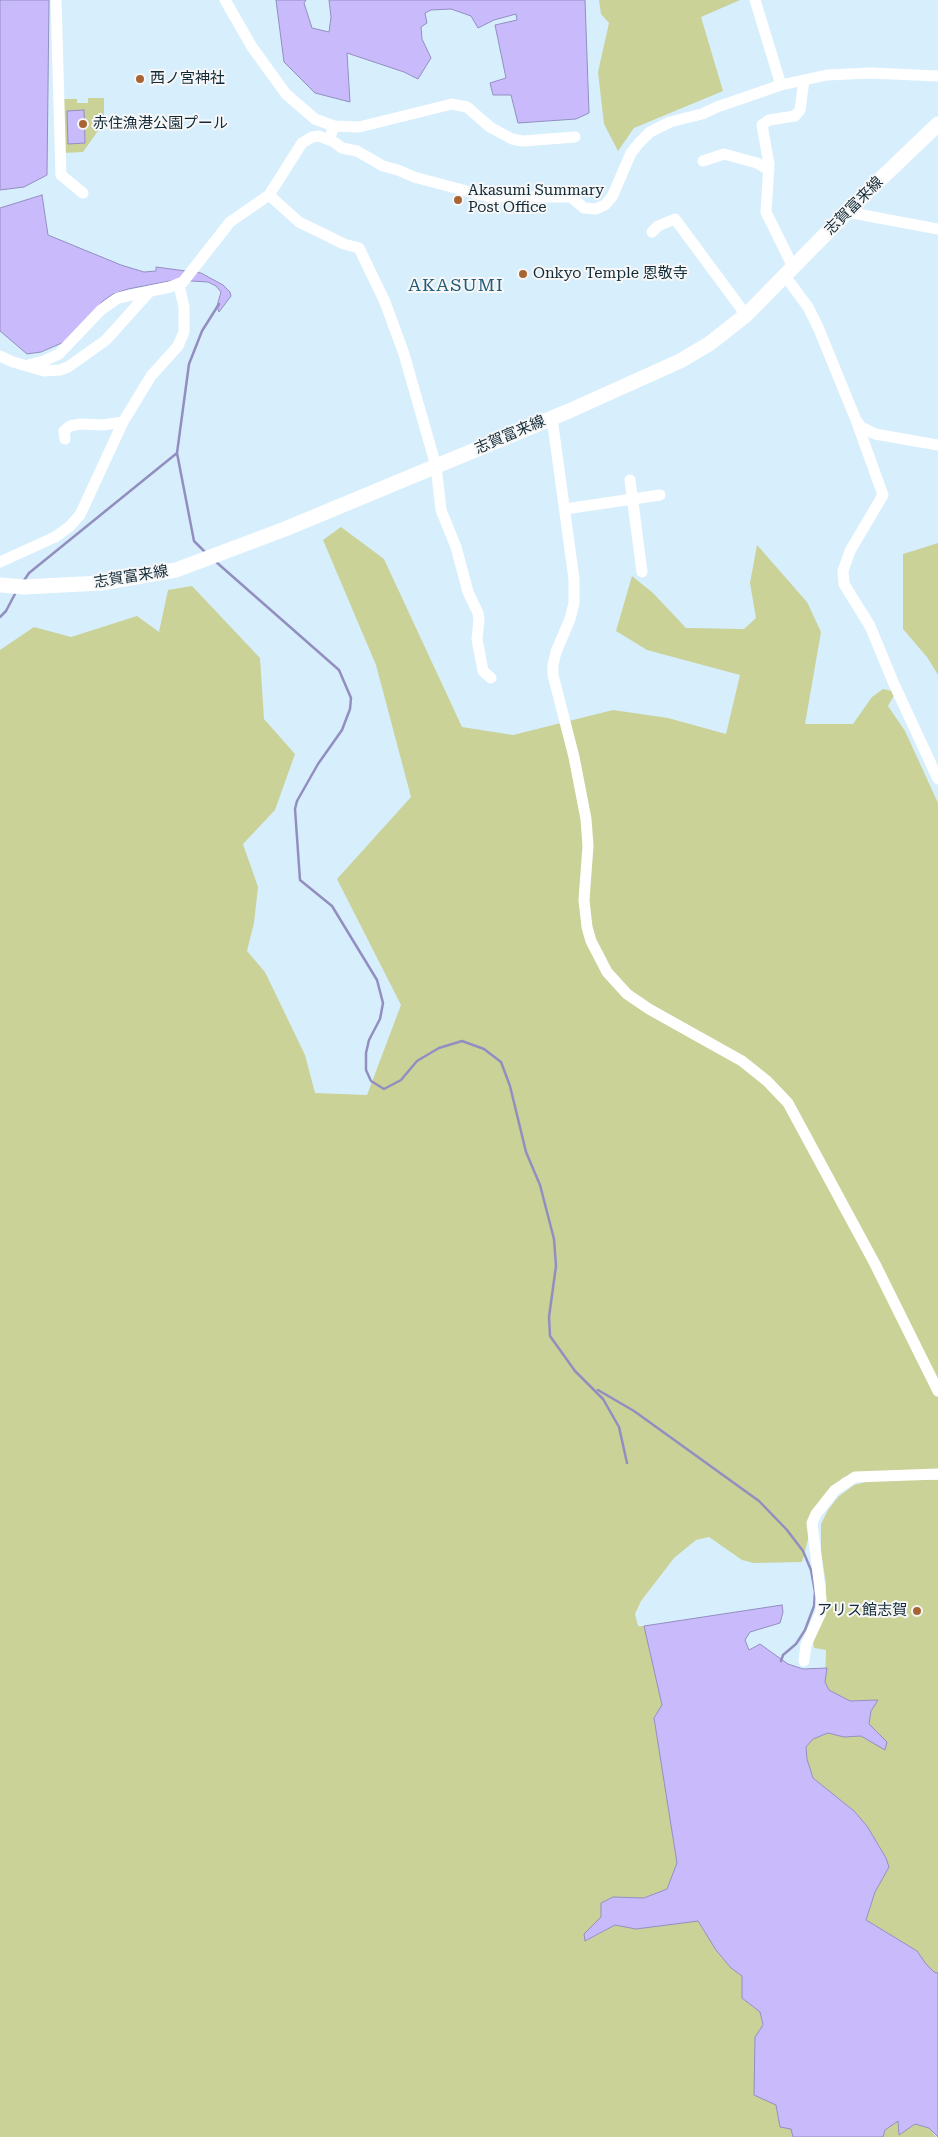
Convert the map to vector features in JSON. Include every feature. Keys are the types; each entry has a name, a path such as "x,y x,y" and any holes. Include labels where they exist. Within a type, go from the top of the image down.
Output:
{"main road":[{"name":"志賀富来線","path":"1,585 24,587 101,584 176,570 220,554 569,411 680,361 709,344 746,315 915,144 938,124"}],"street":[{"path":"56,0 61,175 83,193"},
{"path":"225,0 252,47 286,94 315,119 334,126 359,126 452,104 467,107 490,127 512,139 522,141 575,137"},
{"path":"755,0 781,85"},
{"path":"28,365 44,361 59,354 101,310 118,298 181,284 230,222 269,195 302,143 319,136 342,148 357,151 383,166 438,184 489,197 571,197 584,208 596,209 605,205 612,197 631,153 650,132 670,122 702,114 781,85 827,75 870,73 938,76"},
{"path":"804,80 800,110 795,116 768,120 762,125 769,170 766,212 789,272 818,327 856,420 882,495 850,551 843,571 844,584 870,626 894,684 938,779"},
{"path":"329,140 334,126"},
{"path":"703,161 724,154 756,163 769,170"},
{"path":"269,195 299,222 344,244 359,248 385,302 404,354 436,466 441,510 456,547 468,592 478,613 477,639 483,672 491,678"},
{"path":"847,212 938,229"},
{"path":"652,232 658,226 675,218 746,315"},
{"path":"0,562 55,538 80,515 122,422 150,376 178,346 184,332 184,307 181,284"},
{"path":"0,356 35,369 44,371 60,370 106,340 150,291"},
{"path":"552,418 574,579 574,603 570,619 556,652 553,675 574,757 586,819 588,846 584,900 587,927 591,941 607,972 628,994 649,1009 742,1061 772,1085 788,1103 875,1264 938,1391"},
{"path":"856,420 870,433 938,445"},
{"path":"65,439 64,431 70,426 80,424 103,425 122,422"},
{"path":"630,480 642,572"},
{"path":"564,509 660,495"},
{"path":"804,1661 806,1645 821,1612 812,1524 816,1514 835,1490 856,1477 938,1474"}],"green space":[{"path":"599,0 740,0 701,17 723,91 634,128 618,151 604,124 598,72 609,23 601,14"},
{"name":"赤住漁港公園プール","path":"88,98 104,98 104,119 100,128 83,152 63,153 61,99 77,99 77,103 88,103"},
{"path":"341,527 384,559 462,727 513,735 613,710 668,718 726,734 740,675 647,650 616,631 632,576 653,593 686,628 744,629 756,618 750,583 757,545 807,602 821,632 805,724 853,724 872,697 883,689 896,692 888,706 905,731 938,803 938,1470 854,1473 842,1478 816,1510 802,1562 754,1563 742,1560 709,1537 696,1540 674,1558 641,1601 635,1614 638,1626 644,1626 662,1705 654,1718 677,1863 667,1889 644,1898 613,1897 601,1903 601,1917 586,1941 615,1925 636,1929 698,1921 716,1950 731,1968 743,1976 742,1998 760,2012 780,2127 791,2128 793,2137 0,2137 0,650 34,627 71,637 137,616 159,632 168,590 192,586 260,658 264,719 295,754 275,810 243,844 258,887 254,923 247,951 265,972 305,1055 315,1093 367,1095 401,1005 337,879 411,797 376,665 323,540"},
{"path":"938,543 938,675 927,657 903,629 903,554"},
{"path":"873,1480 938,1480 938,1973 934,1972 926,1964 917,1951 866,1920 875,1892 889,1867 886,1858 867,1826 854,1811 813,1778 807,1759 806,1747 813,1739 828,1733 844,1737 861,1736 867,1740 876,1732 869,1724 871,1711 877,1700 850,1701 829,1690 825,1682 826,1650 814,1648 813,1641 826,1615 826,1584 821,1551 821,1524 828,1510 838,1497 854,1485"},
{"path":"898,2121 899,2135 915,2124 929,2128 936,2137 883,2137 885,2130"}],"shaded area":[{"path":"0,0 49,0 47,175 24,187 0,190"},
{"path":"276,0 306,0 304,3 312,28 329,32 331,17 329,0 585,0 589,113 576,119 518,123 511,95 493,95 490,83 506,78 495,25 517,20 516,14 494,20 478,28 471,16 451,9 431,10 425,13 427,23 421,27 422,39 431,58 418,79 404,72 347,53 350,102 315,93 284,62"},
{"path":"84,110 85,143 68,144 67,111"},
{"path":"42,195 48,235 121,265 144,272 156,271 156,267 201,273 223,285 230,292 231,296 219,312 217,306 221,292 216,286 208,282 175,280 128,289 113,294 103,301 64,342 41,352 27,354 0,331 0,208"},
{"path":"782,1605 783,1612 780,1623 750,1632 745,1640 749,1650 760,1644 788,1664 803,1669 827,1668 825,1682 829,1690 850,1701 878,1700 871,1711 869,1724 887,1742 885,1750 861,1736 844,1737 828,1733 813,1739 806,1747 807,1759 813,1778 854,1811 867,1826 886,1858 889,1867 875,1892 866,1920 917,1951 926,1964 934,1972 938,1973 938,2137 929,2128 915,2124 899,2135 898,2121 885,2130 883,2137 793,2137 791,2129 780,2127 776,2105 754,2095 755,2037 763,2025 760,2012 742,1998 742,1976 731,1968 716,1950 698,1921 636,1929 615,1925 585,1941 584,1934 601,1917 601,1903 613,1897 644,1898 667,1889 677,1863 654,1718 662,1705 644,1626"}],"waterway":[{"path":"207,554 194,541 177,453 189,364 202,331 219,304"},
{"path":"23,582 29,573 177,453"},
{"path":"215,561 339,670 351,698 350,709 342,730 318,764 297,801 295,809 300,880 332,906 377,980 383,1003 380,1019 369,1040 366,1053 366,1070 371,1081 384,1089 401,1080 417,1061 439,1048 462,1041 484,1049 501,1062 510,1086 526,1152 540,1185 554,1239 556,1266 549,1317 550,1336 575,1371 603,1399 619,1427 627,1463"},
{"path":"0,617 6,611 16,592"},
{"path":"598,1390 634,1411 759,1501 787,1530 803,1551 811,1570 815,1592 814,1606 805,1630 796,1644 783,1655 781,1661"}],"place":[{"name":"西ノ宮神社","path":"140,79"},
{"name":"赤住漁港公園プール","path":"83,124"},
{"name":"Akasumi Summary Post Office","path":"458,200"},
{"name":"Onkyo Temple 恩敬寺","path":"523,274"},
{"name":"アリス館志賀","path":"917,1611"}],"district":[{"name":"AKASUMI","path":"456,286"}]}
